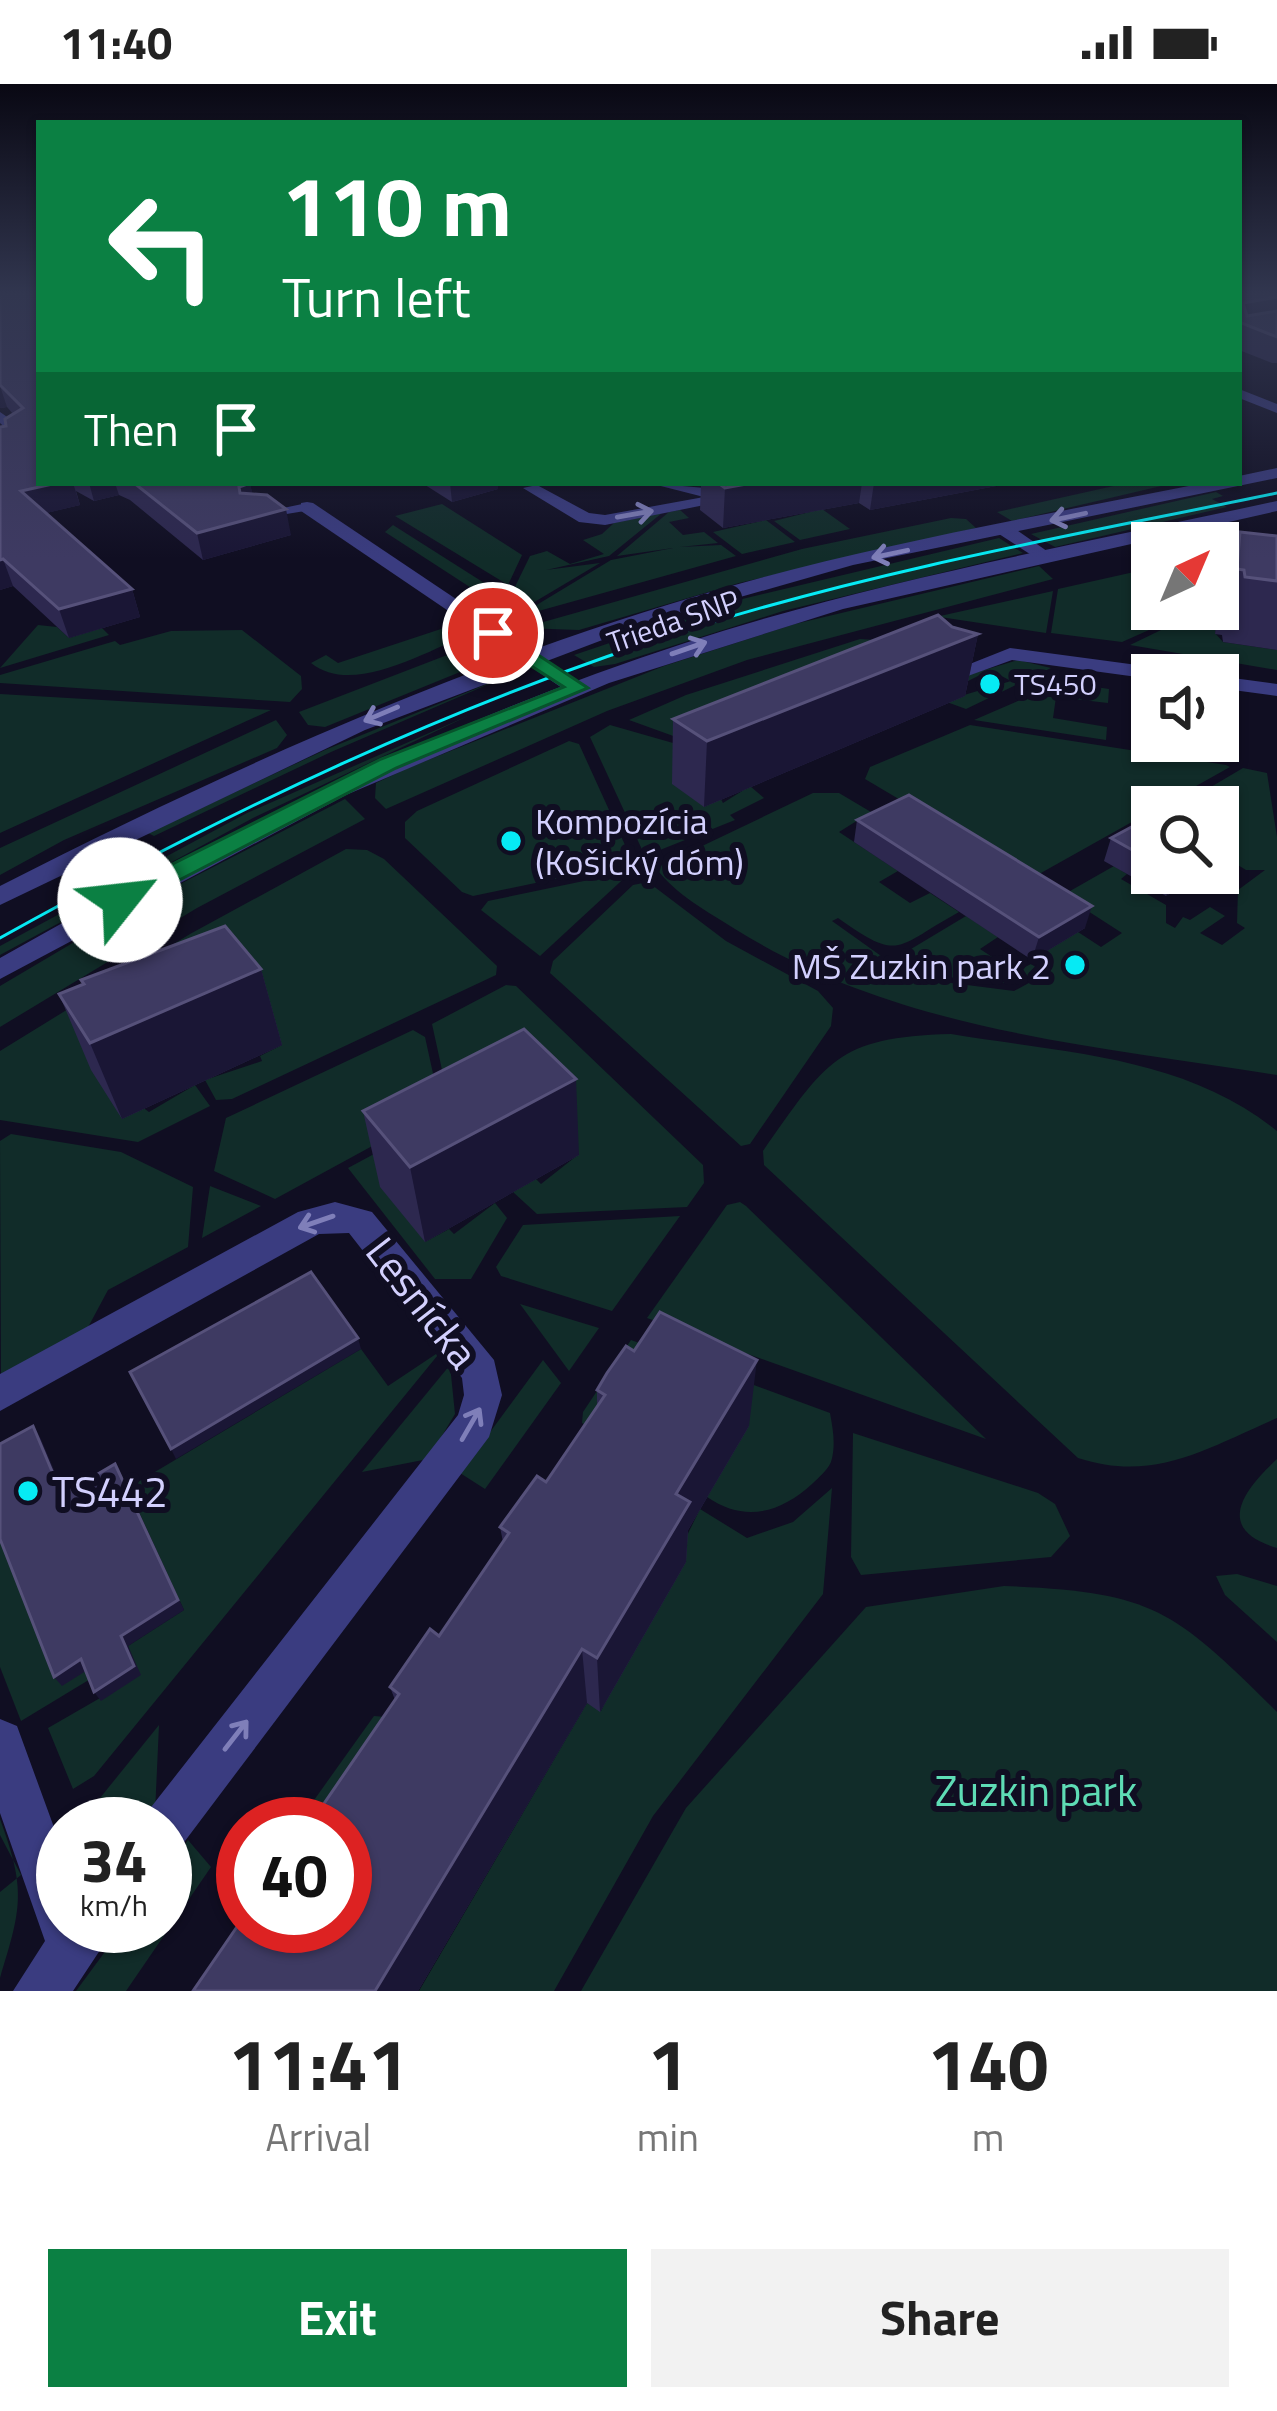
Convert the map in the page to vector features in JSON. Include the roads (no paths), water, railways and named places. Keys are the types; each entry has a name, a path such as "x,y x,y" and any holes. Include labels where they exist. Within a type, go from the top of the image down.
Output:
{"street":[{"path":"1242,394 1277,409"},
{"path":"0,416 18,433 0,441"},
{"path":"1242,480 1277,473"},
{"path":"538,486 531,488 585,518 605,520 776,486"},
{"path":"679,486 746,495"},
{"name":"Trieda SNP","path":"0,897 305,745 529,656 769,582 1214,486"},
{"name":"Trieda SNP","path":"0,970 312,800 579,688 778,620 1277,506"},
{"path":"308,507 579,688"},
{"path":"1005,530 1046,556"},
{"path":"943,679 998,656 1020,654 1131,670"},
{"path":"1239,685 1277,690"},
{"name":"Lesnícka","path":"0,1394 310,1222 335,1216 368,1229 481,1372 483,1395 475,1424 189,1797"},
{"path":"0,1743 36,1852"}],"lane":[{"path":"254,515 308,507"}],"tram line":[{"path":"0,938 170,847 343,763 611,655 845,586 1277,493"}],"place":[{"name":"TS450","path":"990,684"},
{"name":"Kompozícia (Košický dóm)","path":"511,841"},
{"name":"MŠ Zuzkin park 2","path":"1075,965"},
{"name":"TS442","path":"28,1491"}],"park label":[{"name":"Zuzkin park","path":"1036,1790"}]}
